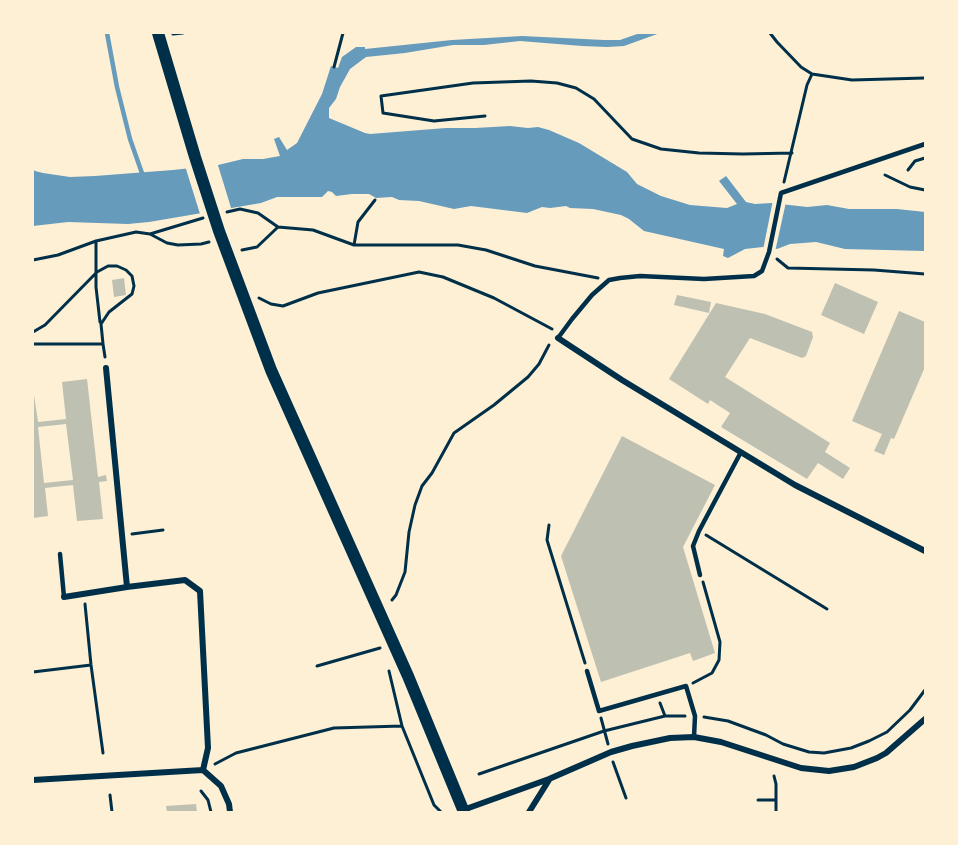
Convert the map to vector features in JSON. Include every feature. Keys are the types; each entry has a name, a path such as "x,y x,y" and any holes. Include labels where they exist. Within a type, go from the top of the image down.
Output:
{"main road":[{"path":"165,34 195,157 271,370 408,676 463,811"}],"street":[{"path":"558,338 795,485 925,550"},
{"path":"106,368 127,587"},
{"path":"64,597 185,580 200,591 208,748 203,770"},
{"path":"463,811 610,753 670,738 694,737 722,742 801,768 829,771 854,767 877,758 925,721"},
{"path":"33,780 203,770 220,786 229,804 230,812"},
{"path":"529,812 549,779"}],"lane":[{"path":"558,338 592,296 609,280 640,276 704,279 754,276 762,271 769,252 781,193 925,144"},
{"path":"700,575 693,546 741,452"},
{"path":"60,554 64,597"},
{"path":"587,671 599,711 686,686 695,716 694,737"}],"path":[{"path":"165,34 183,33"},
{"path":"334,67 343,33"},
{"path":"770,33 801,67 812,74 852,81 925,78"},
{"path":"781,193 807,85 812,74"},
{"path":"485,116 434,121 383,112 381,96 473,83 557,82 576,88 594,99 632,139 661,149 721,153 792,153"},
{"path":"908,170 915,161 925,158"},
{"path":"885,175 925,190"},
{"path":"375,200 358,222 354,244 458,245 486,250 535,266 609,280"},
{"path":"242,250 257,247 278,227"},
{"path":"150,234 167,243 178,245 201,244 221,235"},
{"path":"33,260 58,255 96,241 96,287 106,368"},
{"path":"33,332 45,325 97,272 108,266 117,266 132,276 134,286 132,294 109,312 101,324"},
{"path":"788,267 925,274"},
{"path":"258,297 271,304 282,306 318,293 419,272 443,277 494,298 553,330 558,338"},
{"path":"33,344 103,344"},
{"path":"392,600 405,572 409,532 422,486 438,464 454,433 502,399 528,377 539,364 549,345"},
{"path":"549,525 548,540 587,671"},
{"path":"123,535 163,530"},
{"path":"699,531 827,609"},
{"path":"686,686 712,673 720,660 720,642 700,575"},
{"path":"84,593 103,753"},
{"path":"317,666 380,647 384,656"},
{"path":"33,672 91,665"},
{"path":"387,665 402,726 434,805 441,812"},
{"path":"203,770 236,753 334,728 402,726"},
{"path":"774,776 776,812"},
{"path":"201,791 208,800 212,812"},
{"path":"110,795 112,812"},
{"path":"758,800 776,800"}],"water":[{"path":"640,33 660,33 624,46 582,46 520,41 484,45 453,45 366,57 350,69 336,99 329,108 329,118 370,134 446,128 538,127 579,143 627,172 637,184 661,196 690,205 727,208 737,204 719,181 726,176 746,202 755,204 772,203 807,207 827,205 849,209 897,209 925,212 925,251 845,249 816,242 790,244 777,249 763,247 745,249 728,258 723,256 724,249 644,231 621,215 593,209 566,206 542,207 527,213 471,206 454,209 392,197 376,198 369,194 336,196 328,191 322,197 277,197 261,203 149,222 128,224 68,222 33,226 33,169 70,177 95,176 173,170 218,165 243,159 280,156 274,139 279,137 287,150 297,143 322,94 331,66 338,68 342,57 356,47 365,47 365,49 522,36 620,40"}],"pier":[{"path":"217,162 232,211 201,217 185,166"},
{"path":"773,200 786,202 775,252 763,250"}],"building":[{"path":"124,278 126,295 114,297 112,280"},
{"path":"835,283 878,302 864,334 821,315"},
{"path":"677,295 711,302 709,313 674,305"},
{"path":"716,303 765,314 812,332 813,337 806,356 802,358 750,338 725,377 830,443 825,452 850,468 843,479 818,463 807,479 721,427 730,413 710,400 708,404 669,379"},
{"path":"899,311 925,322 925,367 894,439 891,438 884,455 874,451 882,434 852,421"},
{"path":"87,379 98,477 106,475 107,481 99,482 103,519 77,521 73,485 45,488 48,516 33,518 33,395 38,422 66,419 62,382","holes":["66,424 73,480 44,483 38,427"]},
{"path":"622,436 715,485 683,547 715,653 693,661 690,653 601,682 561,556"},
{"path":"196,804 197,812 167,812 166,806"}],"waterway":[{"path":"107,33 130,139 143,176"}]}
